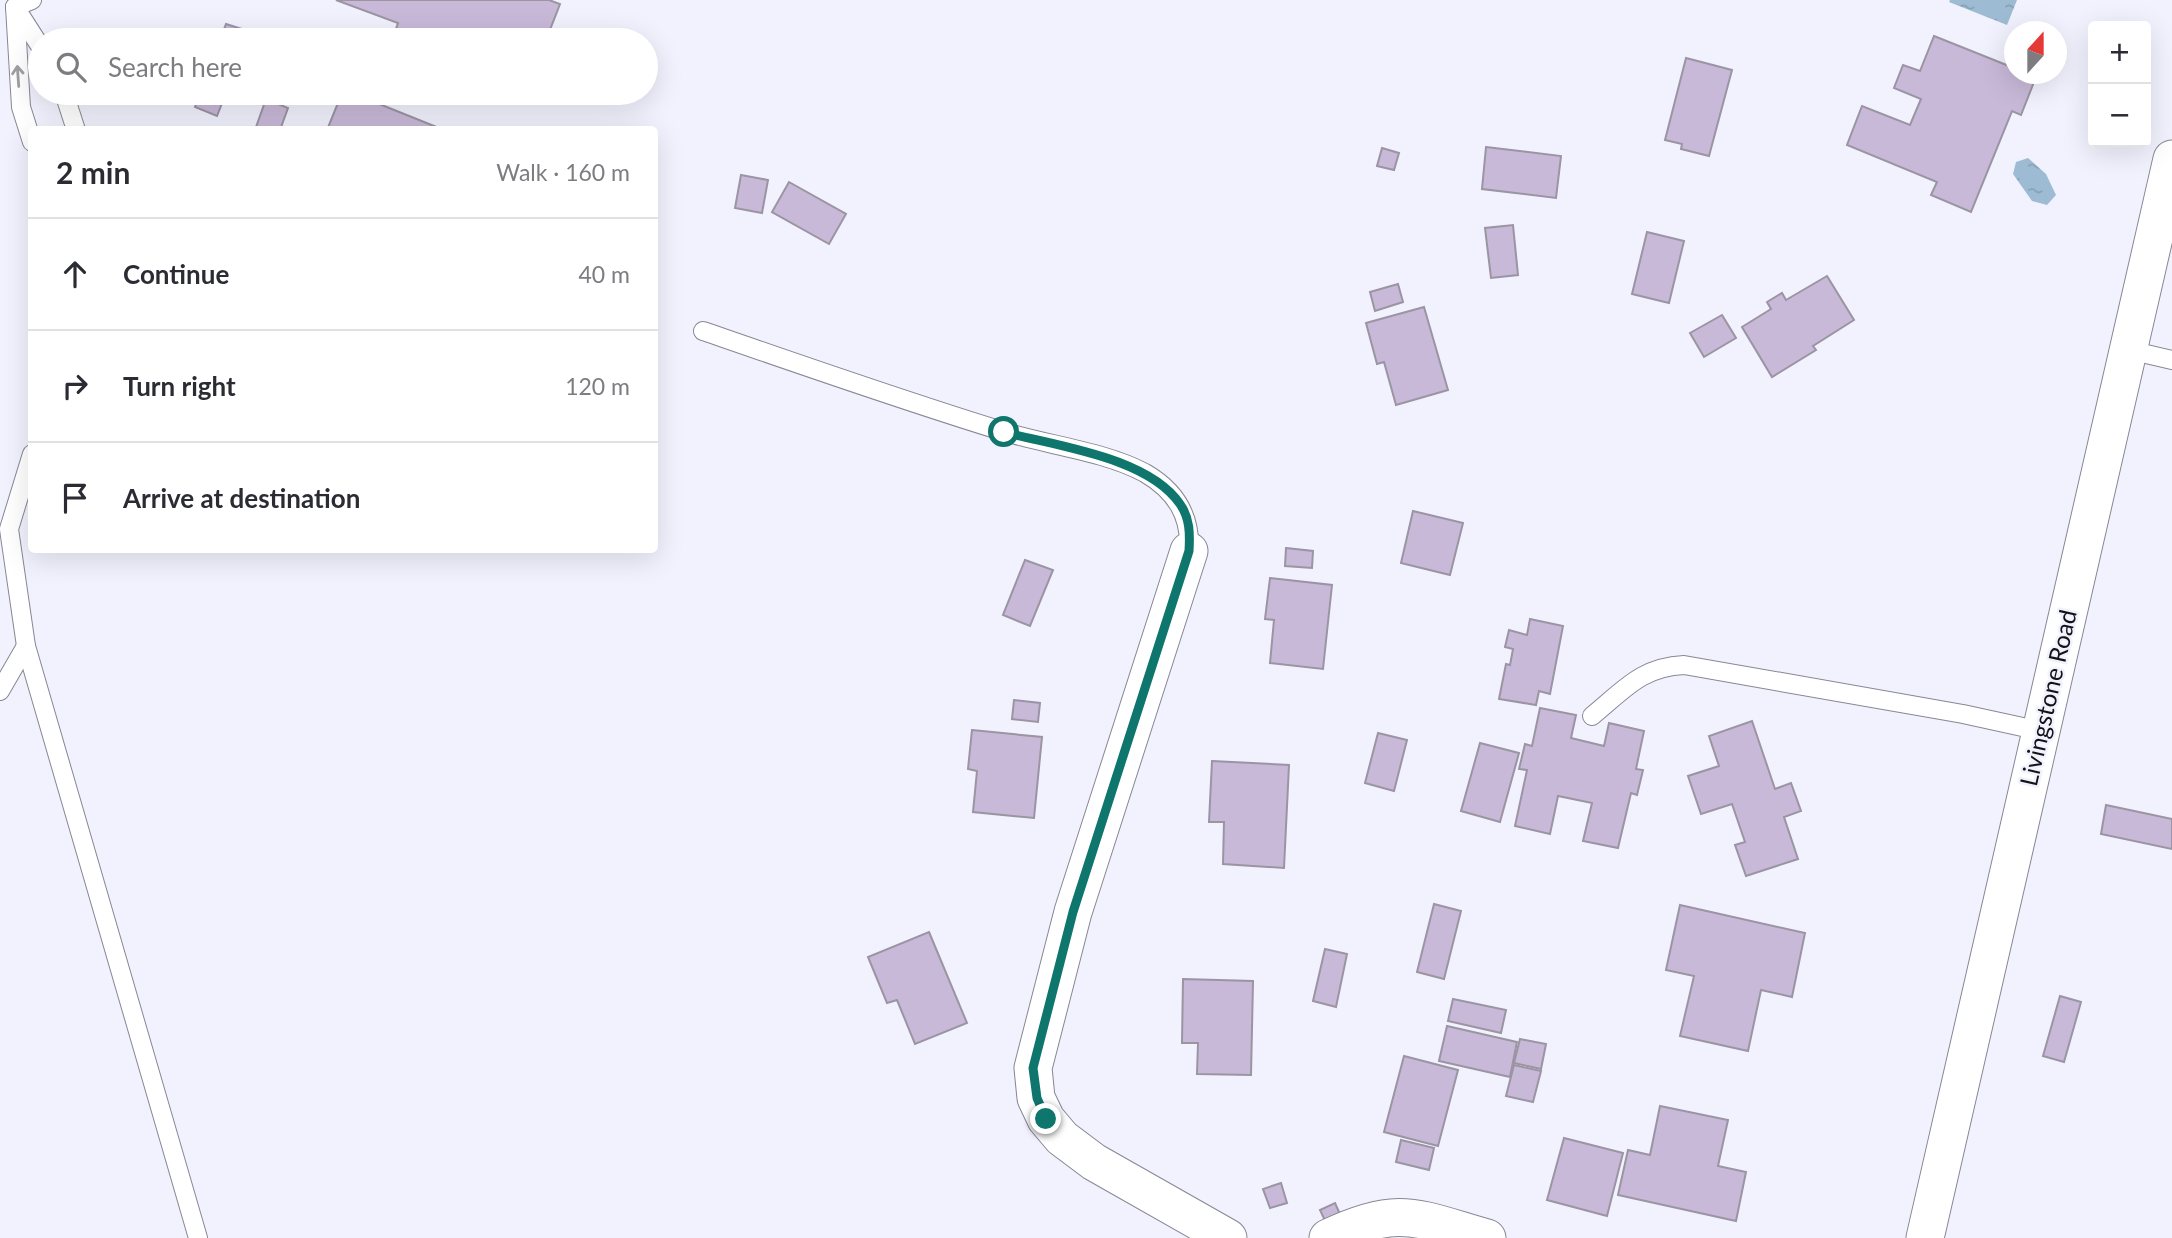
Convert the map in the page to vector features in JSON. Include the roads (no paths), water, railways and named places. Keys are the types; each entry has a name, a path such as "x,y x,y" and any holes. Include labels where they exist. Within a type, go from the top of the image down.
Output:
{"street":[{"name":"Livingstone Road","path":"1925,1238 2172,159"},
{"path":"1189,551 1073,912 1033,1068 1037,1098 1046,1119 1062,1138 1094,1162 1228,1238"},
{"path":"1328,1238 1371,1220 1407,1216 1487,1238"}],"lane":[{"path":"20,2 32,28"},
{"path":"20,2 21,107 28,129"},
{"path":"68,105 75,126"},
{"path":"703,331 1004,432 1126,465 1146,474 1181,505 1190,527 1189,551"},
{"path":"2129,349 2172,360"},
{"path":"28,465 4,530 26,646 198,1238"},
{"path":"0,691 26,646"},
{"path":"1592,716 1643,675 1660,666 1684,665 1963,714 2041,731"}],"water":[{"path":"2017,0 2009,21 2004,21 2004,24 1949,2"},
{"path":"2028,158 2046,174 2056,195 2047,205 2032,201 2013,174 2016,162"}]}
